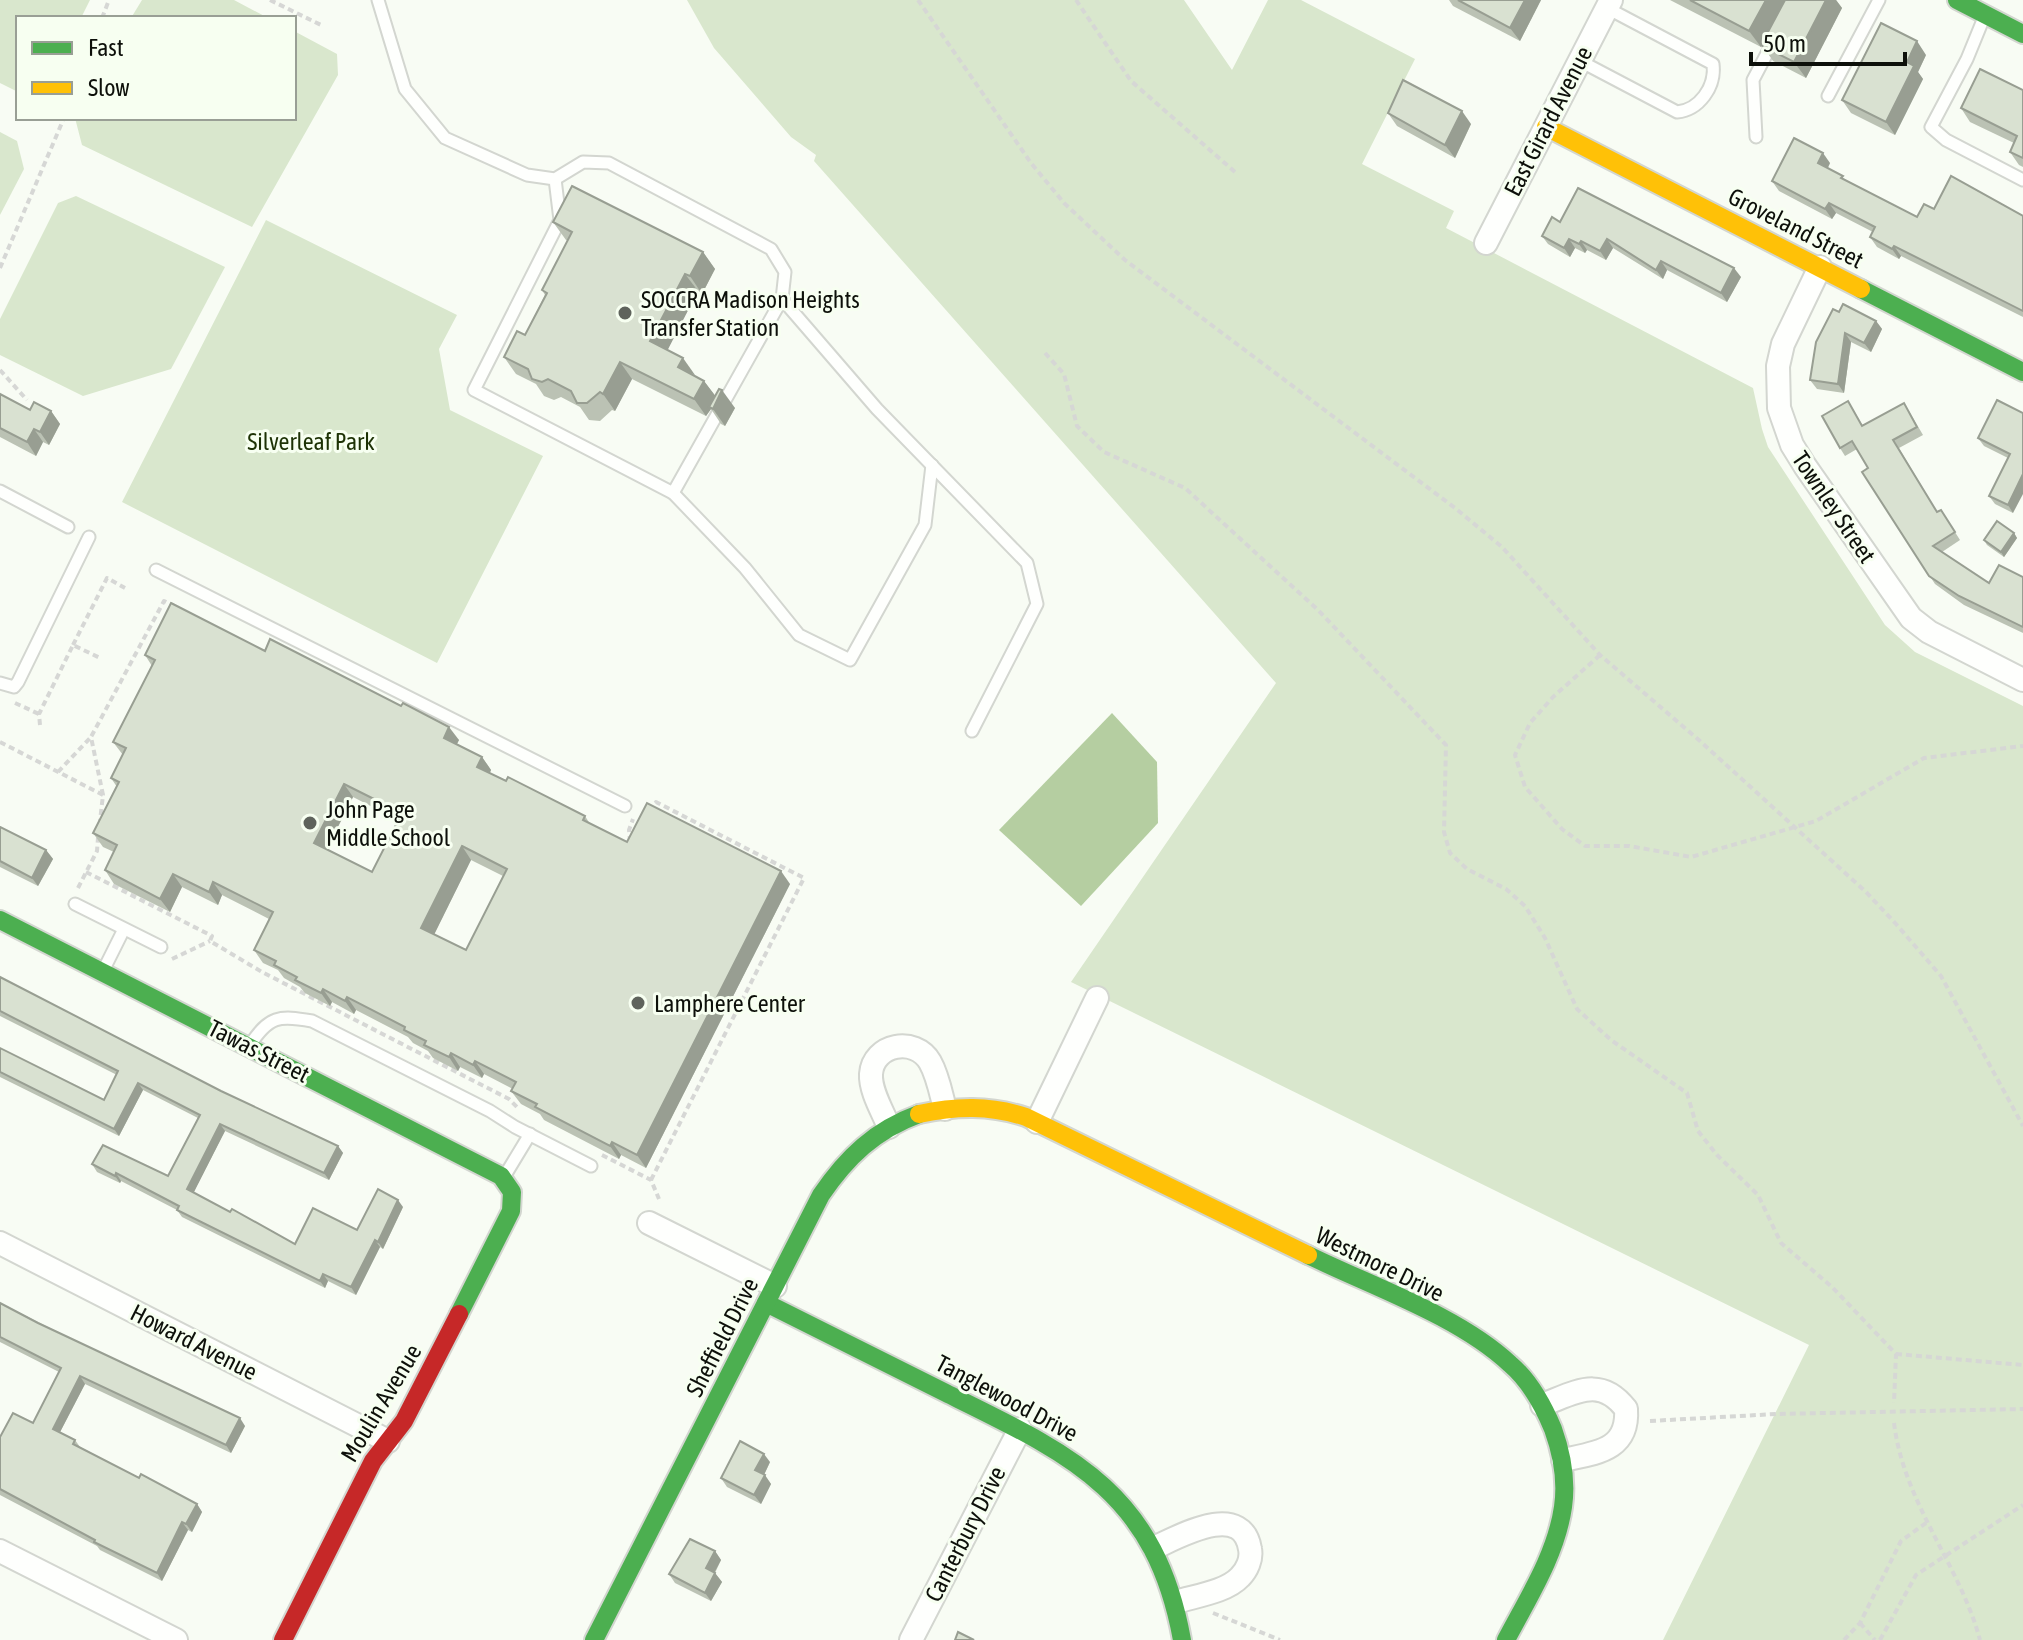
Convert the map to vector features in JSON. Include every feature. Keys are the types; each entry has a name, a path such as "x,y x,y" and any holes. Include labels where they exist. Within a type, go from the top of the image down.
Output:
{"street":[{"path":"1957,0 2023,34"},
{"name":"East Girard Avenue","path":"1486,243 1609,4"},
{"name":"Groveland Street","path":"1546,127 2023,372"},
{"name":"Townley Street","path":"1820,267 1787,334 1778,366 1779,408 1792,445 1911,618 1929,632 2023,680"},
{"name":"Tawas Street","path":"0,920 249,1045 508,1183"},
{"path":"1037,1122 1097,998"},
{"path":"889,1127 871,1073 874,1062 882,1052 893,1046 913,1048 930,1061 945,1109"},
{"name":"Westmore Drive","path":"945,1109 969,1107 1000,1110 1037,1122 1471,1336 1512,1365 1542,1405 1563,1460 1564,1492 1553,1545 1506,1640"},
{"name":"Sheffield Drive","path":"594,1640 821,1195 841,1166 875,1135 889,1127 945,1109"},
{"name":"Moulin Avenue","path":"283,1640 373,1461 404,1421 508,1218 512,1208 508,1183"},
{"path":"649,1223 770,1295"},
{"name":"Howard Avenue","path":"0,1243 388,1441"},
{"name":"Tanglewood Drive","path":"770,1295 1070,1456 1102,1482 1128,1509 1154,1548 1176,1602 1182,1640"},
{"path":"1542,1405 1585,1389 1597,1388 1607,1390 1626,1409 1627,1422 1622,1436 1608,1449 1563,1460"},
{"name":"Canterbury Drive","path":"911,1640 1020,1429"},
{"path":"1154,1548 1213,1524 1233,1527 1248,1542 1250,1561 1232,1584 1176,1602"},
{"path":"0,1551 176,1640"}],"lane":[{"path":"378,0 405,89 445,138 527,175 555,179 583,162 609,163 771,249 785,272 782,299 673,493"},
{"path":"1828,96 1879,0"},
{"path":"1580,61 1677,112 1689,111 1699,104 1708,90 1714,76 1713,64 1609,4"},
{"path":"1985,14 1967,59 1931,127 1946,140 2023,180"},
{"path":"1756,137 1753,80 1781,27"},
{"path":"555,179 560,220 474,390 673,493 745,568 799,635 850,660 925,525 932,465"},
{"path":"782,299 877,409 1027,563 1037,604 1003,676 972,731"},
{"path":"0,491 68,527"},
{"path":"0,683 14,687 18,682 89,537"},
{"path":"156,570 625,806"},
{"path":"74,900 161,947"},
{"path":"103,972 124,929"},
{"path":"249,1045 263,1025 277,1019 289,1017 312,1021 591,1166"},
{"path":"508,1183 530,1134"}],"path":[{"path":"270,0 323,26"},
{"path":"918,0 1031,163 1064,203 1125,260 1455,508 1502,547 1600,655 1866,892 1941,976 2023,1126"},
{"path":"1076,0 1131,81 1235,172"},
{"path":"0,268 63,120"},
{"path":"1045,353 1064,374 1077,426 1104,452 1185,488 1318,610 1446,745 1444,832 1450,853 1467,869 1506,889 1525,906 1545,938 1577,1009 1611,1040 1687,1093 1698,1131 1717,1155 1758,1195 1781,1243 1832,1287 1896,1354 2023,1365"},
{"path":"0,370 27,400"},
{"path":"40,725 39,714 107,578 125,588"},
{"path":"58,772 91,737 164,601 177,608"},
{"path":"73,645 100,658"},
{"path":"1600,655 1553,697 1530,723 1515,755 1525,787 1562,829 1585,846 1629,846 1691,857 1816,821 1924,758 2023,746"},
{"path":"11,701 39,714"},
{"path":"91,737 103,795 100,823"},
{"path":"0,742 103,795"},
{"path":"650,814 656,802 804,878 651,1180"},
{"path":"632,823 628,835 632,847 638,836"},
{"path":"74,900 97,851 99,837"},
{"path":"86,872 212,936 210,941 163,963"},
{"path":"210,941 262,972 509,1099 528,1114"},
{"path":"596,1152 651,1180 659,1199"},
{"path":"1894,1403 1896,1354"},
{"path":"1650,1421 1792,1413 2023,1409"},
{"path":"1894,1423 1897,1446 1926,1523 1974,1617 1980,1640"},
{"path":"1860,1623 1877,1640 1916,1575 2023,1505"},
{"path":"1844,1640 1860,1623 1901,1541 1926,1523"},
{"path":"1213,1613 1280,1640"}],"green space":[{"path":"0,0 90,0 82,16 16,16 16,91 0,83"},
{"path":"142,0 234,0 264,16 132,16"},
{"path":"687,0 1184,0 1232,70 1268,0 1301,0 1415,59 1362,164 1454,211 1446,228 1753,388 1768,447 1885,625 1915,652 2023,706 2023,1640 1663,1640 1809,1345 1071,982 1276,683 814,161 816,155 791,137 714,48"},
{"path":"296,32 337,54 338,75 252,227 82,145 76,120 296,120"},
{"path":"0,132 17,141 24,169 0,215"},
{"path":"76,196 225,267 171,369 83,396 0,355 0,319 58,203"},
{"name":"Silverleaf Park","path":"266,220 457,315 439,349 450,410 543,456 437,663 122,502"}],"shaded area":[{"path":"1112,713 1157,762 1158,823 1081,906 999,830"}],"building":[{"path":"1458,0 1525,0 1510,28"},
{"path":"1690,0 1766,0 1749,31"},
{"path":"1785,0 1826,0 1794,62 1761,45"},
{"path":"1881,23 1917,41 1907,62 1914,66 1886,122 1842,100"},
{"path":"1980,69 2023,90 2023,158 2010,152 2017,136 1961,108"},
{"path":"1403,80 1462,111 1445,145 1388,113"},
{"path":"1794,138 1823,153 1818,163 1843,176 1841,178 1917,217 1924,204 1934,209 1951,176 2023,216 2023,311 1870,237 1875,227 1829,203 1825,209 1772,181"},
{"name":"SOCCRA Madison Heights Transfer Station","path":"572,186 703,252 690,276 685,274 650,341 683,358 678,367 704,381 694,399 620,362 603,394 600,392 587,403 577,403 571,391 548,379 542,382 532,379 528,369 504,357 517,331 525,335 547,293 542,290 572,232 553,222"},
{"path":"1578,188 1734,268 1721,293 1661,261 1656,270 1607,239 1600,251 1581,241 1579,244 1569,239 1564,248 1542,236 1552,217 1560,222"},
{"path":"1843,304 1876,321 1864,343 1845,333 1838,384 1810,380 1816,342 1833,309 1839,312"},
{"path":"719,389 722,390 713,409 709,407"},
{"path":"0,394 30,410 34,402 51,411 40,432 34,429 27,442 0,428"},
{"path":"1997,400 2023,413 2023,474 2008,505 1989,496 2010,454 1978,438"},
{"path":"1848,401 1862,426 1904,403 1917,427 1893,440 1937,512 1941,510 1955,532 1933,546 1989,583 1999,565 2023,577 2023,627 1959,596 1929,576 1862,472 1868,468 1852,441 1840,448 1822,416"},
{"path":"1997,521 2014,533 2001,552 1984,540"},
{"path":"171,603 265,651 270,639 449,727 444,738 482,757 477,767 506,781 508,777 585,816 583,820 627,842 647,803 781,871 637,1155 612,1142 610,1146 535,1107 537,1104 511,1091 516,1082 475,1061 473,1065 451,1053 449,1057 424,1045 426,1041 404,1030 405,1027 347,997 345,1001 323,989 321,993 295,980 297,977 274,965 276,961 254,950 273,912 213,882 209,892 173,874 160,899 105,870 117,845 93,833 119,782 111,778 126,748 113,742 155,660 145,655","holes":["344,784 402,813 372,872 314,843","462,846 507,869 466,950 421,928"]},
{"path":"0,827 46,850 32,878 0,861"},
{"path":"0,977 221,1091 338,1146 324,1173 220,1124 187,1189 230,1212 232,1209 295,1244 313,1208 357,1230 378,1189 398,1200 351,1287 323,1274 320,1281 177,1210 179,1206 116,1173 115,1176 92,1164 103,1145 168,1176 200,1115 138,1083 114,1129 0,1072 0,1048 104,1100 118,1071 0,1011"},
{"path":"0,1303 240,1418 226,1445 80,1376 53,1429 75,1440 73,1444 139,1478 141,1474 197,1504 186,1524 182,1522 157,1573 0,1489 0,1437 13,1413 33,1423 61,1368 0,1337"},
{"path":"740,1441 764,1454 755,1470 765,1475 754,1495 721,1478"},
{"path":"690,1539 715,1551 706,1568 715,1573 705,1593 669,1574"},
{"path":"958,1632 974,1640 955,1640"}],"traffic: fast":[{"path":"1957,0 2023,34"},
{"path":"1861,289 2023,372"},
{"path":"0,920 501,1176 512,1192 511,1211 459,1314"},
{"path":"594,1640 821,1195 863,1146 889,1128 919,1114"},
{"path":"1308,1255 1414,1303 1466,1331 1517,1371 1545,1411 1561,1458 1563,1507 1548,1559 1506,1640"},
{"path":"766,1303 1031,1436 1100,1484 1128,1512 1151,1547 1169,1589 1182,1640"}],"traffic: slow":[{"path":"1546,127 1861,289"},
{"path":"919,1114 973,1108 1026,1117 1308,1255"}],"traffic: jam":[{"path":"283,1640 373,1461 404,1421 459,1314"}],"place":[{"name":"SOCCRA Madison Heights Transfer Station","path":"625,313"},
{"name":"John Page Middle School","path":"310,823"},
{"name":"Lamphere Center","path":"638,1003"}]}
